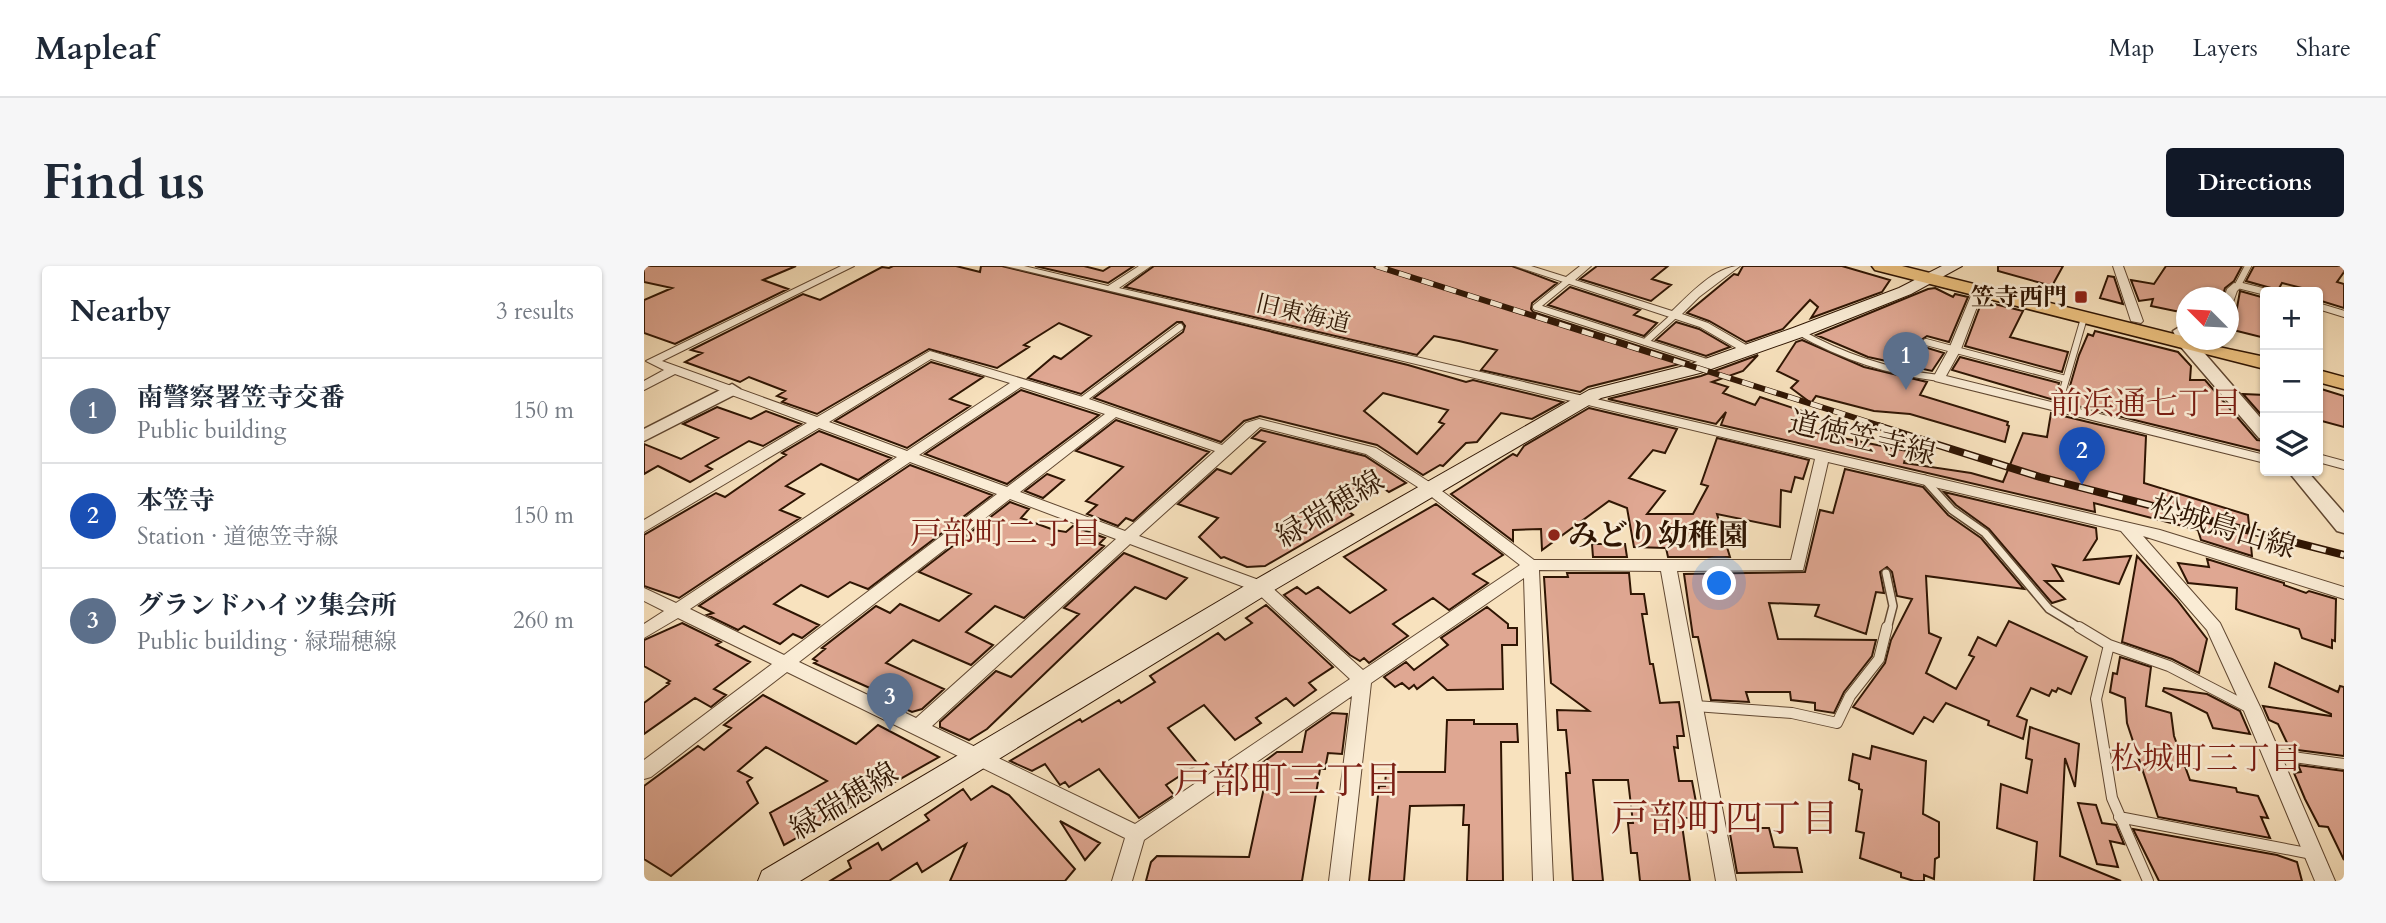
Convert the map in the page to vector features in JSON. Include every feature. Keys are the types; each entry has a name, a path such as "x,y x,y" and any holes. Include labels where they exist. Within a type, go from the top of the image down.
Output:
{"main road":[{"path":"1881,266 1941,270 2176,332"},
{"path":"1941,270 1978,291 2084,318 2176,333"},
{"name":"緑瑞穂線","path":"773,881 1261,587 1595,394 1712,363 1799,332 1941,270"},
{"path":"2239,344 2260,349"},
{"path":"2228,350 2260,361"},
{"path":"2323,364 2344,370"},
{"path":"2323,377 2344,383"}],"street":[{"path":"849,266 652,361 1261,587 1363,680"},
{"name":"旧東海道","path":"1010,266 1200,313 1587,401"},
{"path":"1110,289 1146,266"},
{"path":"1520,266 1704,325 1747,349"},
{"path":"1569,280 1586,266"},
{"path":"1675,315 1695,295 1734,266"},
{"path":"2118,266 2137,321"},
{"path":"1978,291 1955,349 1940,378 2260,458"},
{"path":"2197,350 2260,428"},
{"path":"644,527 930,355 1017,384 1081,401 1225,450"},
{"path":"644,386 674,369"},
{"path":"644,632 1017,384"},
{"path":"644,436 732,389"},
{"name":"道徳笠寺線","path":"1587,401 2126,527"},
{"path":"644,771 1114,413"},
{"path":"917,727 1251,426 1259,423 1371,451 1429,488 1531,565"},
{"path":"1122,881 1136,834 1531,565 1797,566 1823,455"},
{"path":"2323,459 2344,465"},
{"path":"2301,476 2344,526"},
{"path":"2126,527 2214,627 2326,881"},
{"name":"松城鳥山線","path":"2126,527 2160,535 2344,593"},
{"path":"1668,564 1726,881"},
{"path":"1531,565 1543,881"},
{"path":"644,594 1136,834"},
{"path":"1339,881 1363,680"}],"lane":[{"path":"2248,266 2238,285 2260,290"},
{"path":"1569,280 1536,307 1712,363"},
{"path":"2323,308 2344,314"},
{"path":"1645,342 1675,315"},
{"path":"2059,407 2084,318"},
{"path":"1081,401 1180,327"},
{"path":"1799,332 1833,352 1856,360 1903,375 1940,378"},
{"path":"1926,342 2066,379"},
{"path":"1924,479 1952,510 1985,533 2049,609 2109,645 2169,666 2223,692 2253,711"},
{"path":"1695,706 1792,713 1837,723 1850,696 1879,659 1893,606 1886,573"},
{"path":"2109,645 2096,699 2112,798 2148,881"},
{"path":"2269,754 2344,764"},
{"path":"2119,817 2314,855"}],"building":[{"path":"644,266 796,266 763,280 788,289 675,344 644,333 644,300 672,288 644,282"},
{"path":"956,266 980,272 981,266 1002,266 1408,365 1466,382 1473,380 1563,402 1532,419 1501,413 1477,442 1466,443 1443,466 1440,465 1423,475 1377,445 1260,416 1244,421 1221,442 1094,398 1183,332 1185,326 1182,322 1177,322 1081,394 1028,378 1054,356 1061,359 1091,336 1059,323 1024,345 1029,347 997,368 929,349 817,414 782,402 786,399 777,396 785,391 749,377 740,382 685,362 702,353 691,350 803,294 820,300 882,267","holes":["1383,393 1448,410 1439,422 1444,424 1417,454 1364,411"]},
{"path":"1035,266 1084,266 1103,271 1111,266 1134,266 1108,283"},
{"path":"1154,266 1512,266 1557,283 1532,303 1533,312 1688,362 1588,387 1580,392 1481,370 1497,350 1459,341 1434,336 1417,355 1125,287"},
{"path":"1597,266 1668,266 1652,279 1671,285 1651,301 1580,279"},
{"path":"1743,266 1842,266 1890,280 1882,292 1811,318 1818,307 1810,300 1783,329 1746,342 1709,321 1687,313 1734,274 1738,275"},
{"path":"1998,266 2063,266 2052,286 1998,271"},
{"path":"2166,266 2242,266 2234,281 2226,287 2176,287 2176,311 2151,306 2153,299 2139,301 2131,280 2154,284"},
{"path":"2254,266 2344,266 2344,272 2337,282 2344,284 2344,308 2323,302 2323,287 2298,287 2282,283 2280,287 2267,287 2246,281"},
{"path":"2108,276 2114,277 2123,304 2100,298"},
{"path":"1570,287 1640,310 1634,315 1657,323 1644,336 1548,305"},
{"path":"1935,288 1953,297 1955,294 1968,297 1949,342 1927,336 1921,340 1924,347 1944,353 1932,371 1868,357 1816,335 1928,289"},
{"path":"2240,291 2260,297 2260,337 2239,332"},
{"path":"1982,301 2023,311 2010,337 2068,352 2062,372 1965,346"},
{"path":"1676,322 1699,329 1730,347 1706,356 1656,340"},
{"path":"2095,331 2178,352 2191,366 2190,380 2205,380 2260,440 2260,451 2065,403 2079,355 2088,334 2093,336"},
{"path":"1802,340 1864,367 1927,382 1920,395 2008,422 2005,442 1910,414 1874,411 1816,396 1811,403 1791,388 1798,381 1777,371 1796,342"},
{"path":"1758,355 1743,371 1712,382 1728,387 1723,393 1755,405 1760,397 1805,412 1793,428 1907,451 1904,463 1971,473 2003,482 2023,433 2047,437 2051,413 2146,436 2144,483 2248,515 2252,556 2201,540 2198,530 2094,503 2095,512 1721,425 1726,412 1716,424 1608,399 1701,376"},
{"path":"1960,357 2059,383 2054,400 1952,370"},
{"path":"931,362 983,377 950,399 970,406 907,448 835,421"},
{"path":"1021,390 1099,415 1007,484 925,454"},
{"path":"2323,390 2344,396 2344,427 2323,421"},
{"path":"2243,394 2260,395 2260,413"},
{"path":"717,407 751,419 766,411 801,424 763,446 749,441 706,466 712,469 690,482 658,466 644,474 644,444 681,459 718,438 683,424"},
{"path":"1589,408 1677,429 1665,453 1653,450 1629,478 1665,491 1647,514 1693,514 1708,486 1701,484 1717,438 1809,460 1803,479 1795,477 1791,492 1781,490 1780,527 1717,514 1730,557 1668,557 1666,548 1634,547 1627,508 1609,501 1542,550 1541,529 1513,530 1513,541 1451,494 1513,454 1517,456 1524,446"},
{"path":"1116,420 1209,452 1133,521 1126,518 1118,526 1087,514 1097,505 1086,501 1123,467 1076,451"},
{"path":"1261,430 1365,456 1406,483 1389,492 1371,480 1335,501 1353,515 1265,566 1247,567 1221,558 1199,537 1218,518 1178,504 1217,469 1231,474 1265,442 1252,438"},
{"path":"819,431 891,458 858,480 821,464 786,486 804,494 780,510 800,518 679,598 644,586 644,535 716,493 725,497 786,455 782,453"},
{"path":"910,465 992,495 868,589 850,582 828,597 801,585 774,604 819,625 802,638 793,634 780,644 744,626 738,630 707,615 713,613 699,606"},
{"path":"1845,469 1923,487 1948,515 1981,538 2024,589 1926,576 1929,633 1941,638 1926,673 1956,689 1974,657 1969,655 1978,637 1996,646 2009,621 2087,657 2071,694 2058,688 2056,692 2052,690 2049,696 2031,688 2017,716 2027,720 2023,739 1988,725 1989,721 1946,703 1933,722 1924,717 1913,734 1853,707 1885,663 1891,640 1912,599 1897,596 1892,572 1887,567 1880,572 1884,593 1876,592 1866,634 1815,616 1819,605 1769,603 1778,639 1876,640 1872,656 1844,692 1834,713 1815,710 1815,703 1791,700 1790,692 1746,692 1749,702 1711,700 1698,637 1693,637 1684,574 1805,572 1820,510 1833,513"},
{"path":"1047,474 1064,480 1043,498 1025,491"},
{"path":"1944,492 2096,528 2097,539 2084,560 2131,556 2119,584 2053,565 2063,581 2045,581 2065,599 2052,603 1989,529 1956,505"},
{"path":"1010,502 1029,509 1021,518 1066,532 1073,526 1105,538 1099,544 1104,546 1024,618 995,606 966,632 993,645 971,665 913,640 886,663 944,689 922,709 912,712 886,700 890,697 814,663 817,661 813,659 825,649 822,648 876,606 890,613 900,604 939,621 971,594 919,572"},
{"path":"1436,504 1503,555 1473,574 1488,583 1449,610 1433,598 1393,624 1408,636 1369,663 1364,658 1360,661 1350,655 1284,595 1297,587 1306,594 1318,587 1350,613 1386,590 1344,557"},
{"path":"1592,544 1625,544 1627,557 1593,557"},
{"path":"1124,553 1187,578 1166,599 1135,587 987,729 969,740 940,727 940,722 996,671 1011,677 1079,614 1064,608"},
{"path":"2137,556 2177,600 2207,639 2199,673 2172,659 2122,642"},
{"path":"2207,559 2284,583 2306,593 2309,591 2336,599 2335,641 2332,640 2332,648 2302,638 2299,629 2236,609 2237,588 2188,583 2178,563 2209,567"},
{"path":"1567,573 1629,573 1631,594 1644,594 1647,614 1642,614 1650,664 1653,664 1660,703 1679,702 1684,736 1677,736 1678,748 1674,747 1679,781 1692,781 1699,818 1681,818 1690,881 1640,881 1637,853 1631,853 1628,823 1633,823 1628,780 1593,780 1603,881 1573,881 1566,730 1558,730 1557,710 1589,711 1551,683 1544,577 1568,577"},
{"path":"1266,605 1333,667 1309,683 1316,690 1294,706 1286,698 1256,718 1261,723 1235,740 1204,705 1168,728 1198,764 1166,785 1174,795 1139,818 1099,769 1069,787 1065,782 1060,785 1045,764 1032,771 1010,761 1080,719 1082,722 1119,700 1121,703 1155,682 1150,676 1218,633 1225,640 1252,623 1246,618"},
{"path":"1487,607 1508,624 1508,628 1517,628 1517,645 1502,645 1503,689 1447,690 1433,677 1417,689 1414,685 1409,689 1402,683 1395,687 1384,677 1406,662 1414,670 1448,645 1441,638"},
{"path":"682,623 721,642 716,645 750,662 714,689 726,695 711,707 695,698 644,734 644,703 670,681 644,666 644,640"},
{"path":"2120,657 2151,667 2146,706 2171,713 2174,736 2190,780 2236,788 2237,792 2258,796 2268,818 2261,817 2270,838 2158,817 2127,723 2125,698 2110,692 2113,673 2117,674"},
{"path":"2275,663 2338,692 2340,686 2344,687 2344,756 2290,749 2278,724 2269,720 2263,706 2331,714 2269,687"},
{"path":"2164,688 2207,694 2240,711 2250,734 2213,728 2207,713 2163,691"},
{"path":"763,695 856,744 878,725 939,757 784,845 770,813 827,781 766,747 738,771 752,778 747,782 758,803 671,876 644,859 644,786 698,746 704,750 731,728 724,725"},
{"path":"1332,713 1347,714 1342,754 1328,753 1325,769 1320,769 1302,881 1146,881 1151,862 1157,856 1249,857 1268,769 1254,769 1277,752 1302,752 1306,731"},
{"path":"1447,720 1474,720 1474,724 1517,724 1518,742 1501,742 1503,881 1467,881 1469,825 1463,825 1464,805 1410,806 1404,881 1369,881 1379,786 1385,786 1386,772 1445,772"},
{"path":"2030,727 2079,744 2075,787 2065,758 2060,856 2121,881 2034,881 2037,842 1997,828 2001,784 2027,793 2032,760 2026,758"},
{"path":"1872,746 1926,761 1923,814 1939,822 1939,857 1935,859 1934,879 1924,875 1924,881 1914,881 1901,877 1901,873 1860,858 1864,833 1856,831 1862,790 1859,789 1859,784 1849,780 1853,754 1870,759"},
{"path":"2298,765 2344,771 2344,860 2328,827 2319,826 2305,799 2294,773 2301,772"},
{"path":"992,786 1009,795 1075,869 1065,881 950,881 966,844 922,872 917,863 889,881 830,881 851,868 848,861 878,843 882,850 929,820 925,815 963,789 971,800"},
{"path":"2078,803 2096,805 2102,823 2116,825 2124,844 2110,841 2118,867 2097,864"},
{"path":"1060,821 1100,843 1085,860"},
{"path":"1729,828 1769,828 1774,847 1797,848 1802,872 1737,873"},
{"path":"2133,829 2277,855 2297,862 2302,881 2159,881"}],"railway":[{"path":"1376,266 1884,427"},
{"path":"1878,426 2040,477 2344,555"}],"place":[{"name":"笠寺西門","path":"2081,297"},
{"name":"南警察署笠寺交番","path":"1906,390"},
{"name":"本笠寺","path":"2082,485"},
{"name":"みどり幼稚園","path":"1554,535"},
{"name":"グランドハイツ集会所","path":"890,731"}],"district":[{"name":"前浜通七丁目","path":"2146,404"},
{"name":"戸部町二丁目","path":"1006,534"},
{"name":"松城町三丁目","path":"2206,759"},
{"name":"戸部町三丁目","path":"1288,781"},
{"name":"戸部町四丁目","path":"1725,819"}]}
